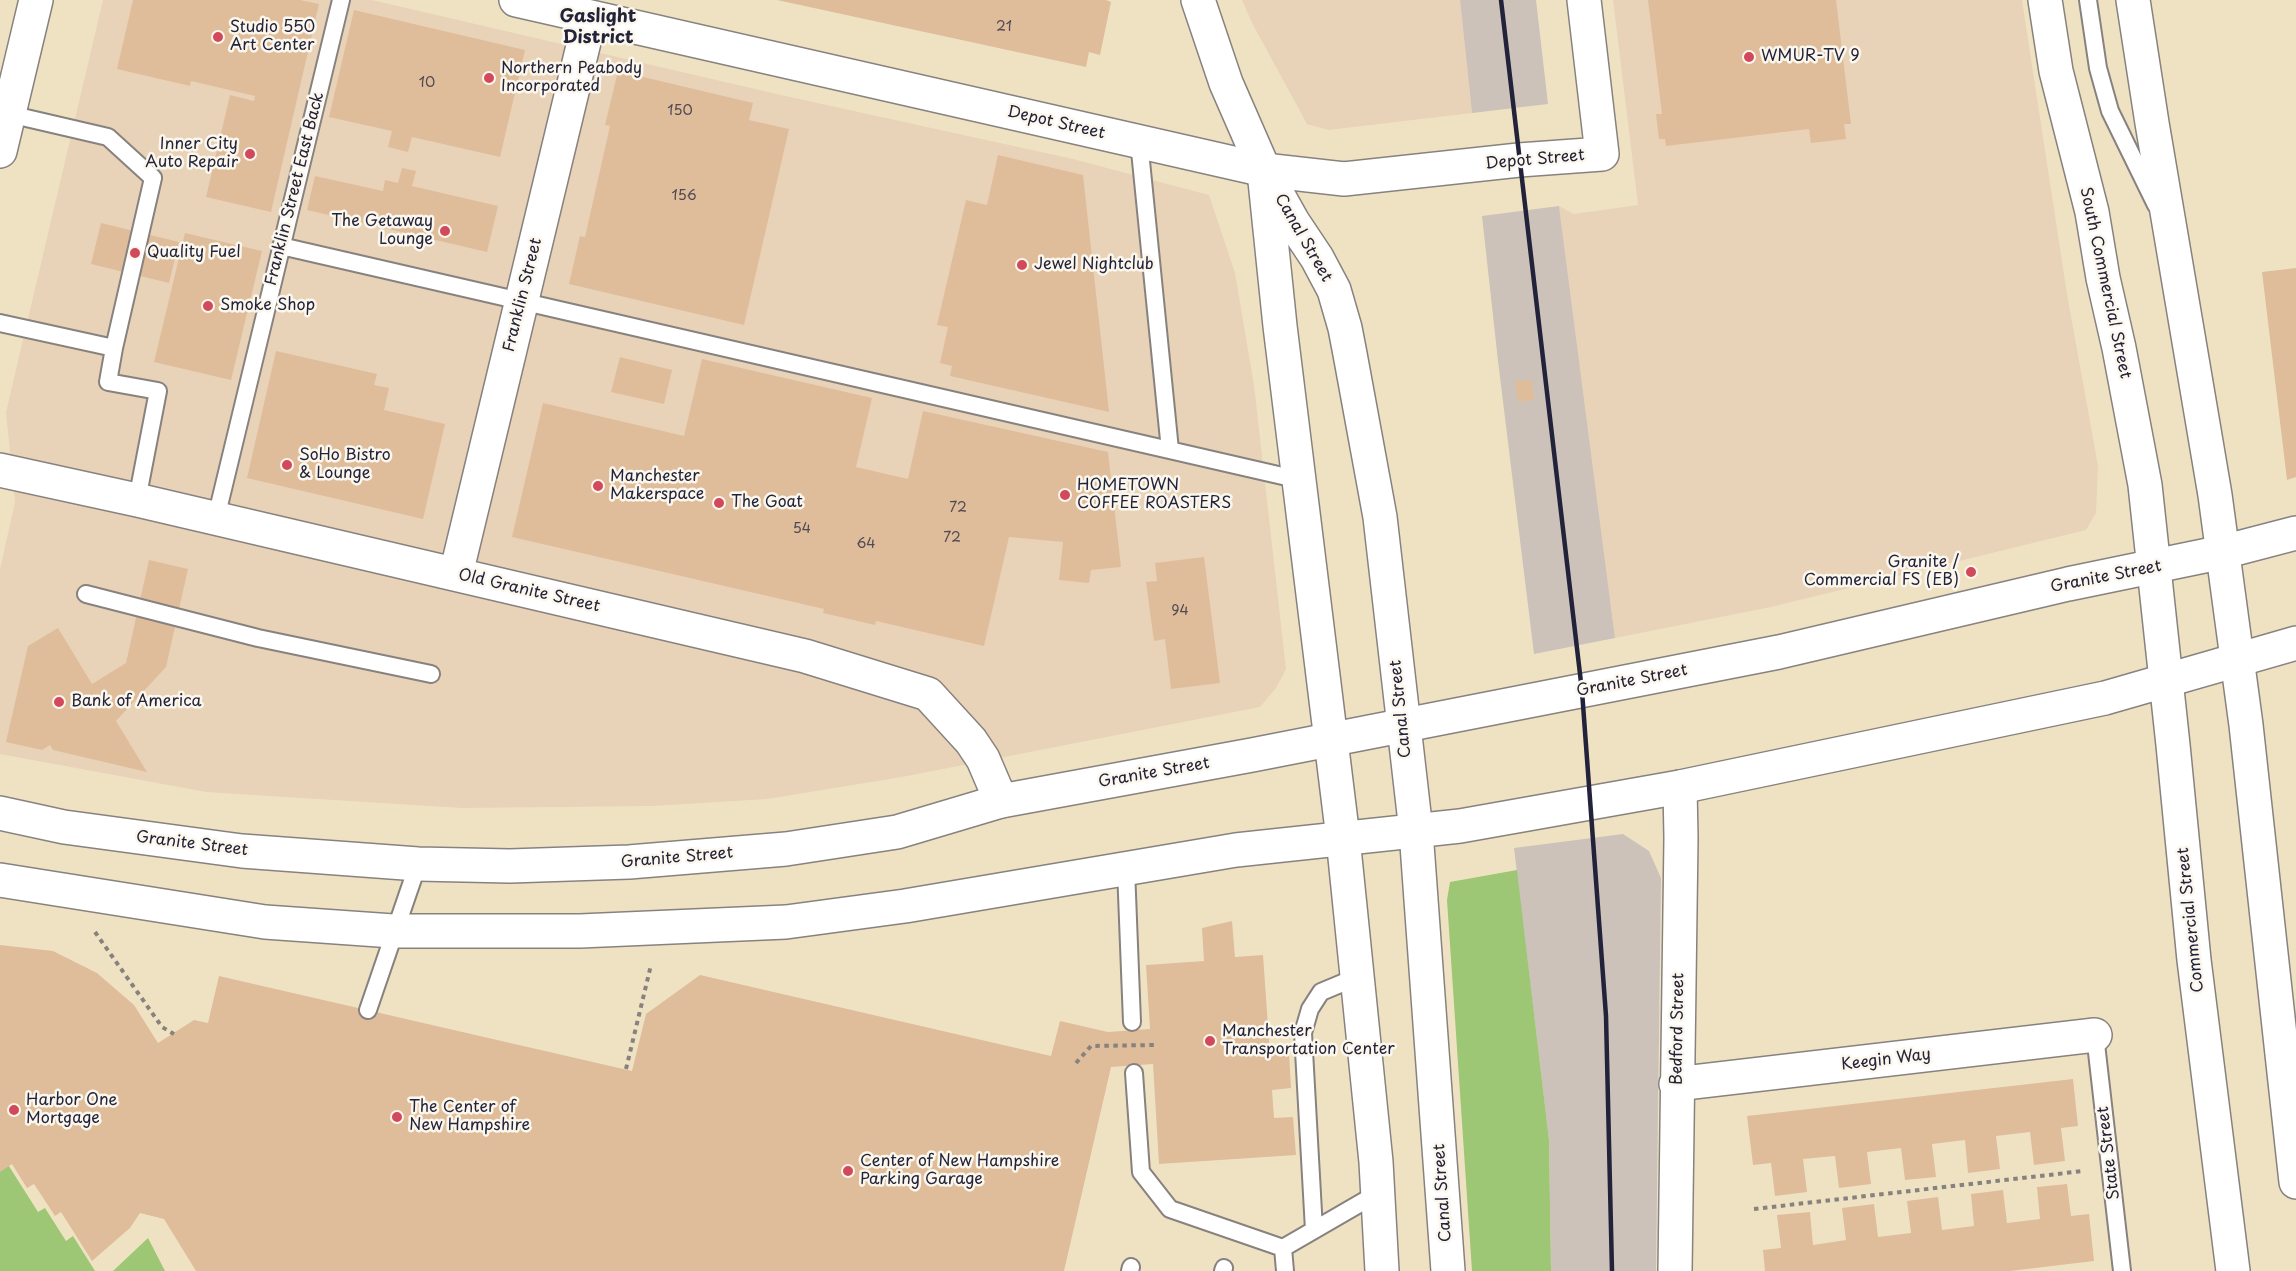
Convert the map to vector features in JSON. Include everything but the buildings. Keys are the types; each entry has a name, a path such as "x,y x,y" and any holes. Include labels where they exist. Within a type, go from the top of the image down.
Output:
{"street":[{"path":"0,151 36,0"},
{"name":"Depot Street","path":"516,0 1264,170 1344,179 1519,160 1602,154 1584,0"},
{"name":"Canal Street","path":"1198,0 1226,83 1264,170 1334,290 1346,328 1380,518 1416,831 1448,1271"},
{"name":"South Commercial Street","path":"2045,0 2056,71 2092,212 2103,278 2119,348 2145,485 2154,568"},
{"path":"2133,0 2211,467 2223,552 2289,1059 2296,1182"},
{"name":"Franklin Street","path":"456,574 590,17"},
{"name":"Canal Street","path":"1264,170 1280,326 1343,838 1378,1192 1382,1271"},
{"name":"Old Granite Street","path":"0,470 216,518 805,656 928,694 971,741 983,759 1001,801"},
{"name":"Granite Street","path":"0,813 64,827 242,851 418,864 510,866 629,862 786,849 897,832 1001,801 1779,652 2068,584 2154,568 2296,533"},
{"name":"Commercial Street","path":"2154,568 2194,960 2233,1271"},
{"path":"0,880 265,922 393,931 580,932 786,922 857,914 1236,850 1460,826 1680,787 2105,698 2296,643"},
{"name":"Bedford Street","path":"1674,1271 1680,787"},
{"name":"Keegin Way","path":"1676,1084 2095,1035"}],"lane":[{"name":"Franklin Street East Back","path":"216,518 341,0"},
{"path":"2088,0 2098,68 2110,111 2172,238"},
{"path":"9,114 108,137 153,178 108,382 158,391 137,500"},
{"path":"1139,141 1170,450"},
{"path":"281,246 1300,480"},
{"path":"0,323 114,348"},
{"path":"86,594 258,638 431,674"},
{"path":"368,1010 393,931 418,864"},
{"path":"1126,869 1132,1022"},
{"path":"1314,1230 1303,1033 1310,1009 1321,992 1357,977"},
{"name":"State Street","path":"2095,1035 2122,1271"},
{"path":"1134,1073 1141,1172 1170,1209 1283,1248 1378,1192"},
{"path":"1283,1248 1285,1271"}],"path":[{"path":"94,931 162,1027 174,1034"},
{"path":"626,1069 651,964"},
{"path":"1076,1063 1090,1046 1154,1045"},
{"path":"1754,1209 2110,1168"}],"shaded area":[{"path":"103,0 372,0 781,95 1073,159 1209,195 1235,273 1254,385 1286,669 1276,688 1260,707 902,777 767,799 653,806 462,808 206,792 0,754 0,569 15,502 6,412"},
{"path":"1242,0 1460,0 1472,113 1328,130 1307,124 1252,23"},
{"path":"1460,0 1536,0 1548,104 1472,113"},
{"path":"1613,0 2022,0 2067,294 2098,466 2096,513 2086,530 1771,607 1615,638 1559,206 1574,214 1638,205"},
{"path":"1559,206 1615,638 1534,654 1482,216"},
{"path":"1623,834 1649,851 1661,878 1656,1271 1551,1271 1549,1140 1514,848"}],"green space":[{"path":"1517,870 1549,1140 1551,1271 1472,1271 1447,900 1450,882"},
{"path":"0,1152 38,1212 45,1208 66,1241 73,1236 95,1271 0,1271"},
{"path":"148,1238 165,1271 113,1271"}],"railway":[{"path":"1501,0 1582,691 1606,1016 1612,1271"}],"place":[{"name":"Studio 550 Art Center","path":"218,37"},
{"name":"WMUR-TV 9","path":"1749,57"},
{"name":"Northern Peabody Incorporated","path":"489,78"},
{"name":"Inner City Auto Repair","path":"250,154"},
{"name":"The Getaway Lounge","path":"445,231"},
{"name":"Quality Fuel","path":"135,253"},
{"name":"Jewel Nightclub","path":"1022,265"},
{"name":"Smoke Shop","path":"208,306"},
{"name":"SoHo Bistro & Lounge","path":"287,465"},
{"name":"Manchester Makerspace","path":"598,486"},
{"name":"HOMETOWN COFFEE ROASTERS","path":"1065,495"},
{"name":"The Goat","path":"719,503"},
{"name":"Granite / Commercial FS (EB)","path":"1971,572"},
{"name":"Bank of America","path":"59,702"},
{"name":"Manchester Transportation Center","path":"1210,1041"},
{"name":"Harbor One Mortgage","path":"14,1110"},
{"name":"The Center of New Hampshire","path":"397,1117"},
{"name":"Center of New Hampshire Parking Garage","path":"848,1171"}],"district":[{"name":"Gaslight District","path":"598,27"}]}
